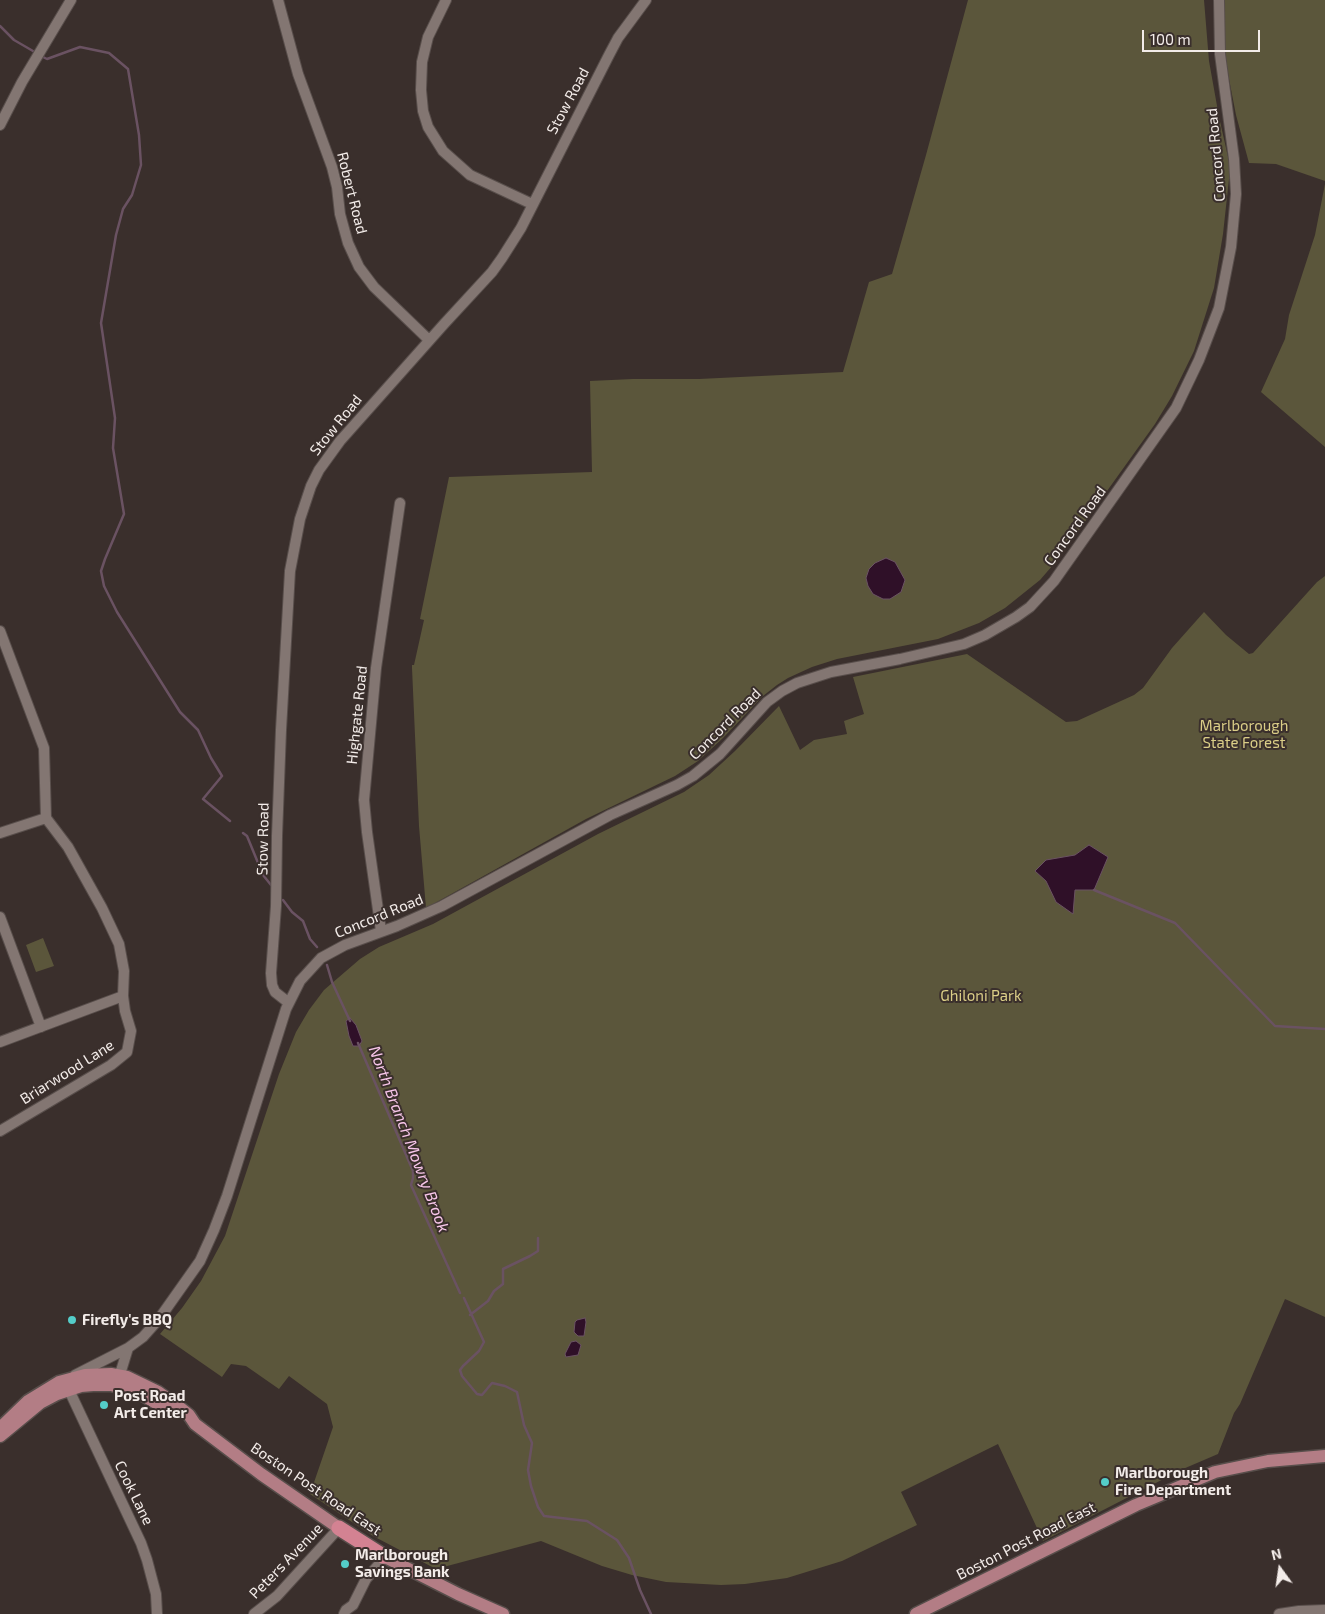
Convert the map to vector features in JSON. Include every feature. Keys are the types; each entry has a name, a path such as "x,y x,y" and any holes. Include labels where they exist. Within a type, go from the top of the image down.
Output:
{"highway":[{"name":"Boston Post Road East","path":"339,1528 383,1556"}],"main road":[{"name":"Boston Post Road East","path":"64,1386 94,1385 113,1380 144,1395 186,1422 195,1424 261,1474 339,1528"},
{"path":"0,1428 28,1400 64,1386"},
{"path":"0,1436 40,1403 57,1394 64,1386"},
{"name":"Boston Post Road East","path":"916,1614 1136,1505 1215,1472 1268,1461 1325,1456"},
{"name":"Boston Post Road East","path":"383,1556 458,1594 503,1614"}],"street":[{"path":"0,125 22,82 72,0"},
{"name":"Robert Road","path":"278,0 298,74 332,167 337,187 340,214 348,243 359,267 374,287 429,340"},
{"path":"446,0 428,37 422,62 422,104 428,127 443,151 470,175 532,204"},
{"name":"Stow Road","path":"289,1003 275,992 271,973 276,906 277,836 287,606 296,536 312,486 329,455 429,340 492,272 512,243 618,38 646,0"},
{"name":"Concord Road","path":"64,1386 128,1348 148,1332 191,1276 208,1244 227,1196 289,1003 300,981 321,958 345,945 397,926 442,906 610,815 693,776 720,754 768,702 782,691 797,683 831,672 964,644 985,635 1016,617 1042,594 1121,488 1176,408 1200,360 1218,308 1231,247 1236,194 1234,159 1220,54 1219,0"},
{"name":"Highgate Road","path":"381,931 366,832 364,800 376,668 400,502"},
{"path":"0,631 44,748 46,818 0,833"},
{"name":"Briarwood Lane","path":"0,1131 111,1065 127,1052 131,1031 125,1011 123,996 124,971 119,944 102,908 68,847 46,818"},
{"path":"0,917 41,1027"},
{"path":"0,1042 123,996"},
{"path":"113,1380 121,1371 128,1348"},
{"path":"113,1380 111,1361 114,1355"},
{"name":"Cook Lane","path":"64,1386 141,1543 156,1594 157,1614"},
{"name":"Peters Avenue","path":"254,1614 277,1596 339,1528"},
{"path":"344,1614 353,1605 366,1579 381,1562 383,1556"},
{"path":"1279,1614 1299,1610 1325,1610"}],"green space":[{"path":"968,0 1204,0 1209,61 1233,179 1229,179 1223,234 1214,288 1194,351 1172,396 1155,424 1059,558 1040,580 1005,608 979,623 938,639 837,659 812,667 788,678 763,696 698,761 675,776 586,819 426,908 419,826 412,665 414,665 424,620 420,619 449,477 592,472 590,381 699,379 843,372 869,282 892,274"},
{"path":"1219,0 1325,0 1325,181 1276,164 1249,163 1236,115 1229,79"},
{"path":"1325,184 1325,447 1261,392 1285,339 1289,315 1315,235"},
{"path":"1325,576 1325,1317 1285,1299 1240,1404 1234,1413 1218,1454 1183,1469 1043,1541 998,1444 901,1492 917,1525 842,1561 787,1578 745,1584 721,1585 666,1582 602,1566 541,1541 436,1569 373,1536 310,1494 333,1427 327,1404 289,1376 279,1389 246,1366 231,1364 222,1377 160,1334 201,1281 225,1236 279,1074 296,1032 324,990 360,959 379,947 433,924 598,834 684,792 709,775 779,706 800,750 814,740 847,734 844,721 864,714 853,677 967,654 1066,722 1077,721 1134,695 1143,688 1172,648 1204,612 1226,635 1249,654 1253,653 1317,582"},
{"path":"43,938 54,966 36,972 26,945"}],"shaded area":[{"path":"886,558 895,562 905,580 901,592 890,599 883,599 873,594 866,578 869,569 875,563"},
{"path":"1089,845 1108,857 1094,890 1075,890 1073,914 1056,902 1046,881 1035,871 1046,860 1075,855"},
{"path":"350,1018 356,1025 362,1041 359,1046 353,1046 349,1036 346,1021"},
{"path":"585,1318 584,1336 578,1336 574,1332 575,1322"},
{"path":"576,1341 581,1345 578,1355 566,1357 565,1354 571,1342"}],"waterway":[{"name":"North Branch Mowry Brook","path":"0,26 14,40 33,51"},
{"name":"North Branch Mowry Brook","path":"43,57 47,59 80,47 109,53 128,69 139,135 141,165 132,195 123,209 116,235 101,323 115,418 113,448 124,514 101,571 104,586 117,612 180,712 198,730 222,776 203,799 230,821"},
{"name":"North Branch Mowry Brook","path":"243,833 247,836 263,875 271,885"},
{"path":"1094,890 1175,923 1275,1026 1325,1029"},
{"name":"North Branch Mowry Brook","path":"283,900 292,912 303,921 310,939 317,947"},
{"name":"North Branch Mowry Brook","path":"327,965 332,982 350,1021"},
{"name":"North Branch Mowry Brook","path":"358,1043 413,1171 411,1185 460,1293"},
{"path":"470,1315 488,1301 494,1291 503,1284 503,1269 538,1251 538,1238"},
{"name":"North Branch Mowry Brook","path":"464,1298 484,1342 479,1351 460,1370 462,1376 477,1394 482,1395 492,1383 505,1386 517,1392 524,1425 532,1443 528,1470 538,1507 544,1516 587,1521 617,1540 629,1558 651,1614"}],"place":[{"name":"Firefly's BBQ","path":"72,1320"},
{"name":"Post Road Art Center","path":"104,1405"},
{"name":"Marlborough Fire Department","path":"1105,1482"},
{"name":"Marlborough Savings Bank","path":"345,1564"}],"park label":[{"name":"Marlborough State Forest","path":"1244,734"},
{"name":"Ghiloni Park","path":"981,996"}]}
